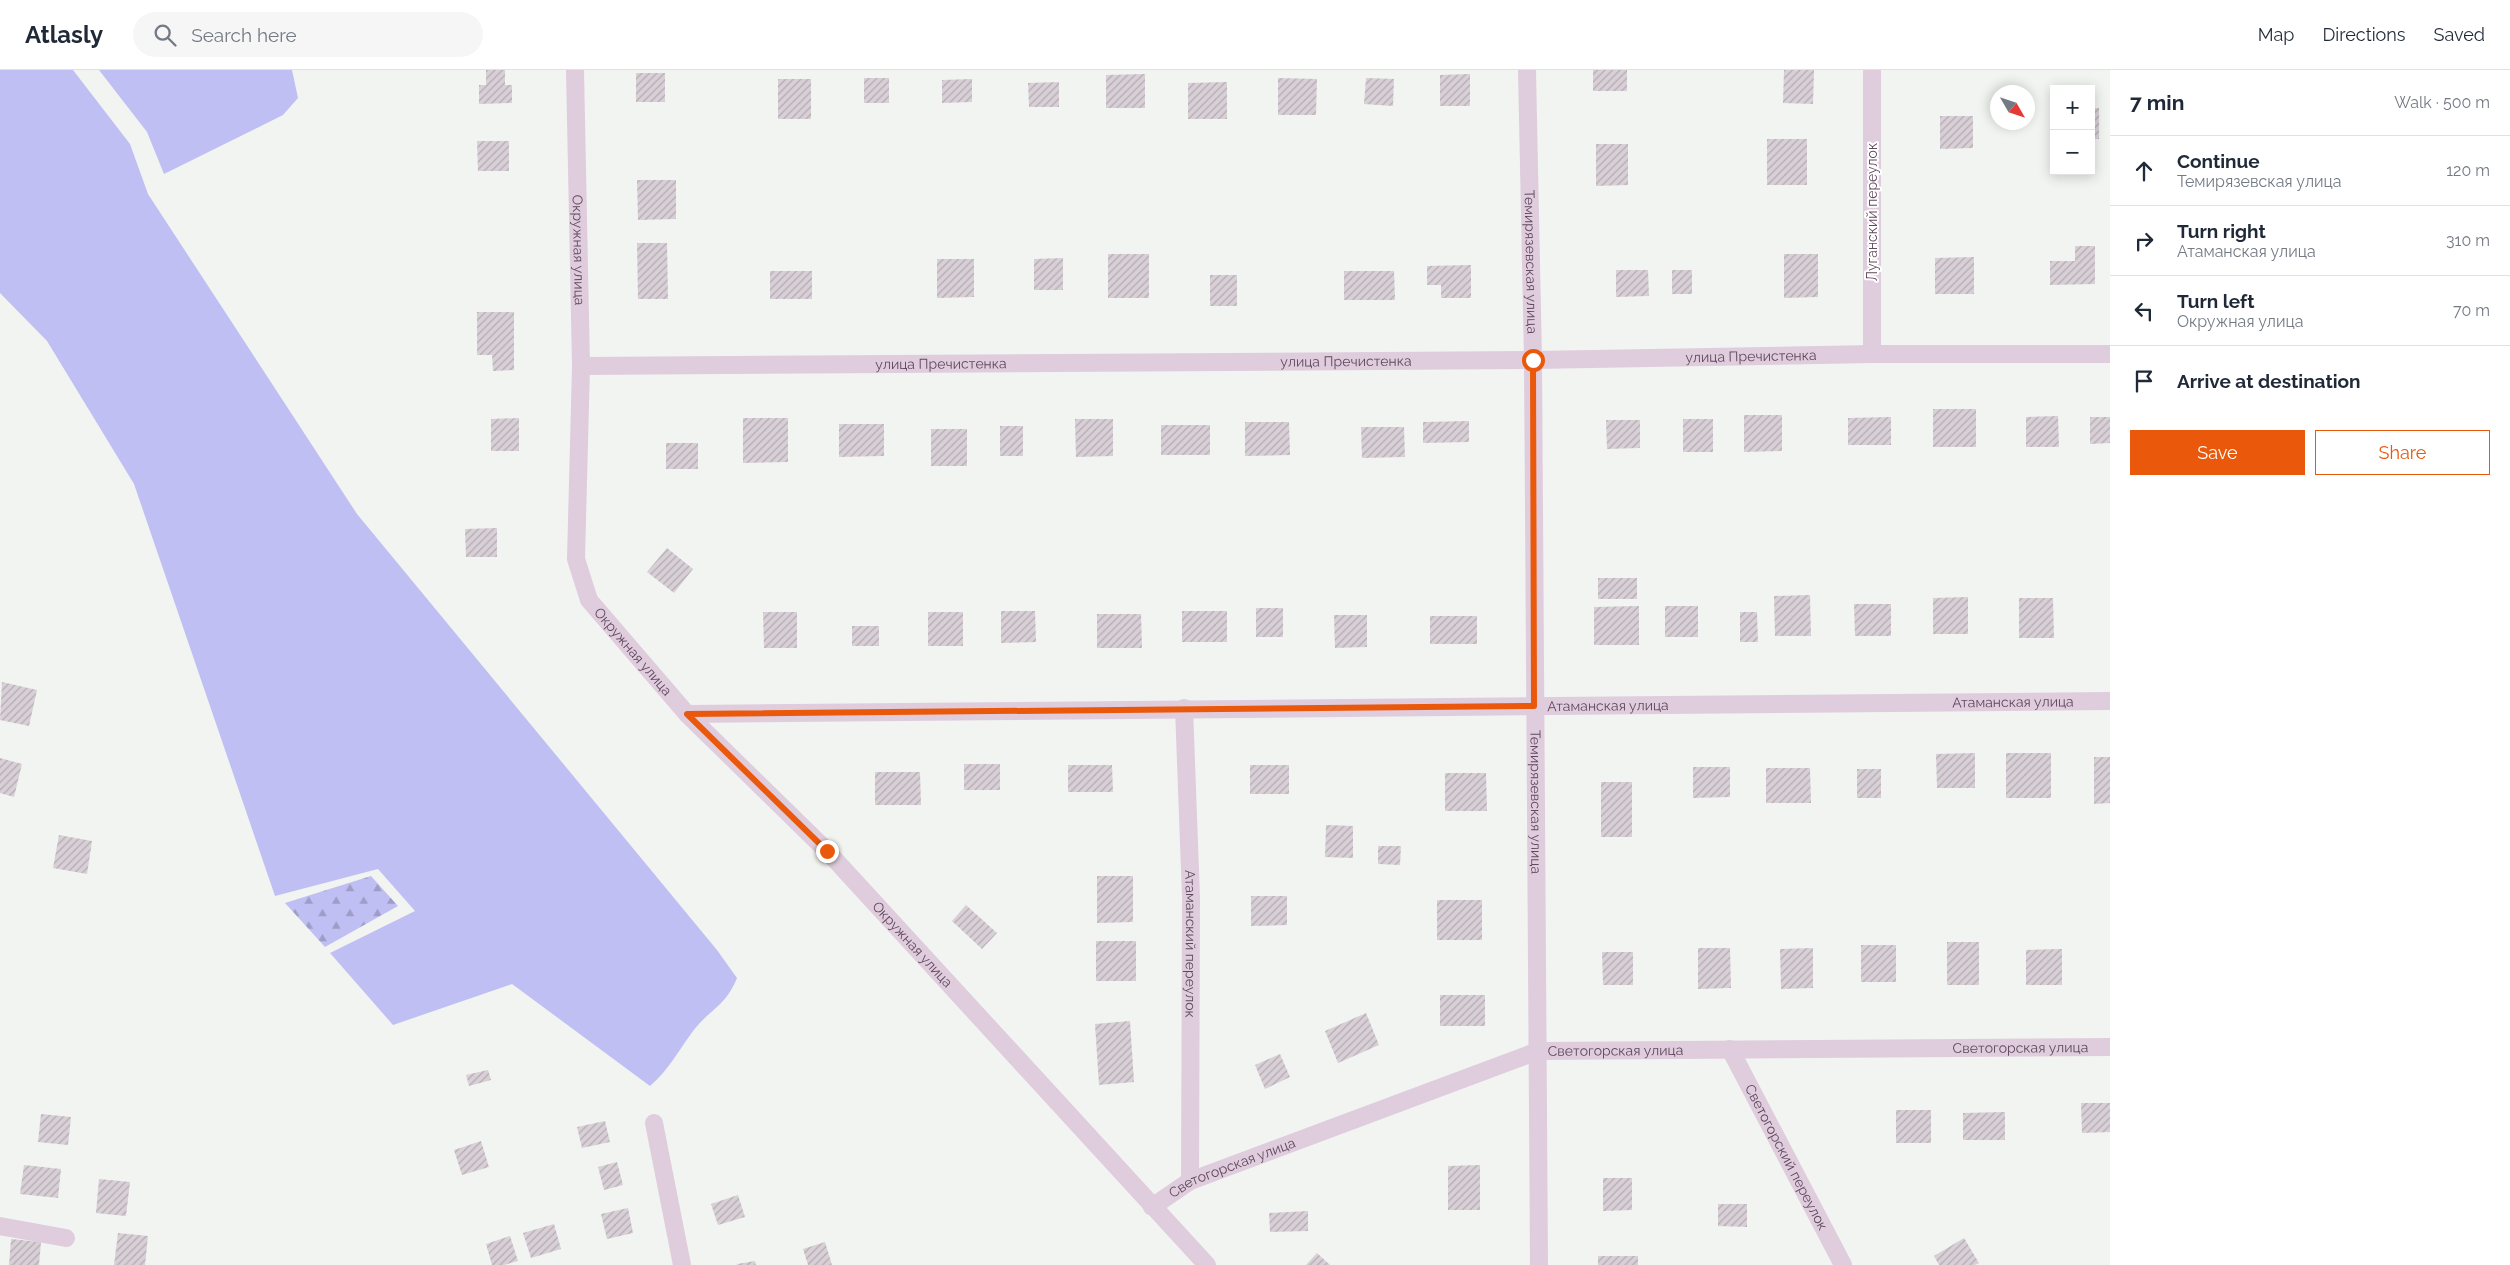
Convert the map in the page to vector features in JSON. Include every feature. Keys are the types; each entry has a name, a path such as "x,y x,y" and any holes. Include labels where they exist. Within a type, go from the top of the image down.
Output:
{"street":[{"name":"Окружная улица","path":"575,70 581,366 576,559 589,600 687,714 827,851 1207,1265"},
{"name":"Темирязевская улица","path":"1526,70 1533,360 1539,1265"},
{"name":"Луганский переулок","path":"1872,70 1872,354"},
{"name":"улица Пречистенка","path":"581,366 1533,360 1872,354 2110,354"},
{"name":"Атаманская улица","path":"687,714 2110,701"},
{"name":"Атаманский переулок","path":"1184,708 1190,897 1190,1181"},
{"name":"Светогорская улица","path":"1152,1207 1190,1181 1538,1051 2110,1047"},
{"name":"Светогорский переулок","path":"1730,1049 1843,1265"},
{"path":"654,1123 682,1265"},
{"path":"0,1226 66,1238"}],"green space":[{"path":"0,70 73,70 130,144 148,194 357,514 717,950 737,978 728,995 693,1031 668,1067 650,1086 512,984 393,1025 330,953 415,911 378,869 275,896 134,484 47,341 0,293"},
{"path":"99,70 292,70 298,98 283,115 164,174 147,132"},
{"path":"371,876 398,906 325,947 285,903"}],"building":[{"path":"486,70 505,70 505,85 512,85 512,103 479,104 479,85 486,85"},
{"path":"1593,70 1627,70 1627,91 1593,91"},
{"path":"1784,70 1814,70 1813,104 1783,103"},
{"path":"636,73 665,73 665,102 636,102"},
{"path":"1145,74 1145,108 1106,108 1106,75"},
{"path":"1470,74 1470,106 1440,106 1440,75"},
{"path":"864,78 889,78 889,103 864,103"},
{"path":"1278,78 1317,79 1316,115 1278,115"},
{"path":"1366,78 1394,79 1393,106 1364,104"},
{"path":"778,79 811,79 811,119 778,119"},
{"path":"972,79 972,102 942,103 942,80"},
{"path":"1059,82 1059,107 1029,107 1028,83"},
{"path":"1227,82 1227,119 1188,119 1188,83"},
{"path":"2095,108 2099,108 2099,139 2095,139"},
{"path":"1940,116 1973,116 1973,148 1940,149"},
{"path":"1767,139 1807,139 1807,185 1767,185"},
{"path":"477,141 509,141 509,171 478,171"},
{"path":"1596,144 1628,144 1628,185 1596,186"},
{"path":"637,180 676,180 676,219 638,220"},
{"path":"637,243 667,243 668,299 638,299"},
{"path":"2075,246 2095,246 2095,284 2050,285 2050,261 2075,261"},
{"path":"1108,254 1149,254 1149,298 1108,298"},
{"path":"1784,254 1818,254 1818,297 1784,298"},
{"path":"1974,257 1974,294 1935,294 1935,258"},
{"path":"1063,258 1063,290 1034,290 1034,259"},
{"path":"937,259 974,259 974,297 937,298"},
{"path":"1471,265 1471,298 1441,298 1441,285 1427,285 1427,266"},
{"path":"1616,270 1648,270 1649,296 1616,297"},
{"path":"1672,270 1692,270 1692,294 1672,294"},
{"path":"770,271 812,271 812,299 770,299"},
{"path":"1344,271 1394,271 1395,300 1344,300"},
{"path":"1210,275 1237,275 1237,306 1210,306"},
{"path":"477,312 514,312 514,370 493,371 492,355 477,355"},
{"path":"1933,409 1976,409 1976,447 1933,447"},
{"path":"1744,415 1782,415 1782,451 1744,452"},
{"path":"2058,416 2059,447 2026,447 2026,417"},
{"path":"1891,417 1891,445 1848,445 1848,418"},
{"path":"2090,417 2110,417 2110,443 2090,444"},
{"path":"519,418 519,451 491,451 491,419"},
{"path":"743,418 788,418 788,462 743,463"},
{"path":"1075,419 1113,419 1113,456 1076,457"},
{"path":"1683,419 1713,419 1713,452 1683,452"},
{"path":"1606,420 1640,420 1640,448 1607,449"},
{"path":"1469,421 1469,442 1423,443 1423,422"},
{"path":"1245,422 1289,422 1290,455 1245,456"},
{"path":"839,424 884,424 884,456 839,457"},
{"path":"1161,425 1210,425 1210,455 1161,455"},
{"path":"1000,426 1023,426 1023,456 1000,456"},
{"path":"1361,427 1404,427 1405,457 1362,458"},
{"path":"931,429 967,429 967,466 931,466"},
{"path":"666,443 698,443 698,469 666,469"},
{"path":"497,528 497,557 466,557 465,529"},
{"path":"667,548 693,569 674,593 647,572"},
{"path":"1598,578 1637,578 1637,599 1598,599"},
{"path":"1810,595 1811,636 1775,636 1774,596"},
{"path":"1968,597 1968,634 1933,634 1933,598"},
{"path":"2019,598 2053,598 2054,638 2019,638"},
{"path":"1854,604 1891,604 1891,636 1855,636"},
{"path":"1639,606 1639,645 1594,645 1594,607"},
{"path":"1665,606 1698,606 1698,637 1665,637"},
{"path":"1256,608 1283,608 1283,637 1256,637"},
{"path":"1001,611 1035,611 1036,642 1001,643"},
{"path":"1182,611 1227,611 1227,642 1182,642"},
{"path":"763,612 797,612 797,648 764,648"},
{"path":"928,612 963,612 963,646 928,646"},
{"path":"1740,612 1757,612 1758,642 1740,642"},
{"path":"1097,614 1141,614 1142,648 1097,648"},
{"path":"1334,615 1367,615 1367,647 1335,648"},
{"path":"1430,616 1477,616 1477,644 1430,644"},
{"path":"852,626 879,626 879,646 852,646"},
{"path":"2,682 37,690 29,726 0,720"},
{"path":"1975,753 1975,788 1937,788 1936,754"},
{"path":"2006,753 2051,753 2051,798 2006,798"},
{"path":"2094,757 2110,757 2110,803 2094,804"},
{"path":"0,758 22,764 14,797 0,793"},
{"path":"964,764 1000,764 1000,790 964,790"},
{"path":"1068,765 1112,765 1113,792 1068,792"},
{"path":"1250,765 1289,765 1289,794 1250,794"},
{"path":"1693,767 1730,767 1730,797 1693,798"},
{"path":"1766,768 1810,768 1811,803 1766,803"},
{"path":"1857,769 1881,769 1881,798 1857,798"},
{"path":"875,772 920,772 921,805 875,805"},
{"path":"1445,773 1486,773 1487,811 1445,811"},
{"path":"1601,782 1632,782 1632,837 1601,837"},
{"path":"1326,825 1353,826 1353,858 1325,857"},
{"path":"59,835 92,841 87,874 53,868"},
{"path":"1378,846 1401,846 1400,865 1378,864"},
{"path":"1097,876 1133,876 1133,922 1097,923"},
{"path":"1251,896 1287,896 1287,925 1251,926"},
{"path":"1437,900 1482,900 1482,940 1437,940"},
{"path":"966,905 997,933 982,949 952,921"},
{"path":"1096,941 1136,941 1136,981 1096,981"},
{"path":"1947,942 1979,942 1979,985 1947,985"},
{"path":"1861,945 1896,945 1896,982 1861,982"},
{"path":"1698,948 1730,948 1731,988 1698,989"},
{"path":"1813,948 1813,988 1781,989 1780,949"},
{"path":"2062,949 2062,985 2026,985 2026,950"},
{"path":"1602,952 1633,952 1633,985 1603,985"},
{"path":"1440,995 1485,995 1485,1026 1440,1026"},
{"path":"1366,1013 1379,1045 1338,1063 1325,1031"},
{"path":"1130,1021 1134,1082 1099,1085 1095,1024"},
{"path":"1280,1054 1290,1077 1265,1089 1255,1065"},
{"path":"488,1070 491,1080 469,1086 466,1075"},
{"path":"2081,1103 2110,1103 2110,1132 2082,1133"},
{"path":"1896,1110 1931,1110 1931,1143 1896,1143"},
{"path":"2005,1112 2005,1140 1963,1140 1963,1113"},
{"path":"41,1114 71,1117 68,1145 38,1142"},
{"path":"605,1121 610,1142 582,1148 577,1127"},
{"path":"481,1141 489,1167 462,1175 454,1150"},
{"path":"617,1162 623,1185 604,1190 598,1167"},
{"path":"24,1165 61,1169 58,1198 20,1194"},
{"path":"1480,1165 1480,1210 1448,1210 1448,1166"},
{"path":"1603,1178 1632,1178 1632,1210 1603,1211"},
{"path":"99,1179 130,1182 126,1216 96,1213"},
{"path":"738,1195 745,1217 718,1225 711,1204"},
{"path":"1718,1204 1747,1204 1747,1227 1718,1226"},
{"path":"628,1208 633,1233 607,1239 601,1214"},
{"path":"1308,1211 1308,1231 1270,1232 1269,1213"},
{"path":"554,1224 561,1249 531,1258 523,1233"},
{"path":"118,1233 148,1236 145,1265 114,1265"},
{"path":"510,1236 518,1261 504,1265 492,1265 486,1244"},
{"path":"1964,1238 1979,1263 1975,1265 1939,1265 1934,1256"},
{"path":"11,1239 41,1242 39,1265 9,1265"},
{"path":"825,1242 832,1265 808,1265 803,1249"},
{"path":"1317,1253 1330,1265 1306,1265"},
{"path":"1598,1256 1638,1256 1638,1265 1598,1265"},
{"path":"755,1261 756,1265 737,1265 737,1264"}],"route":[{"path":"827,851 687,714 1534,706 1533,360"}]}
